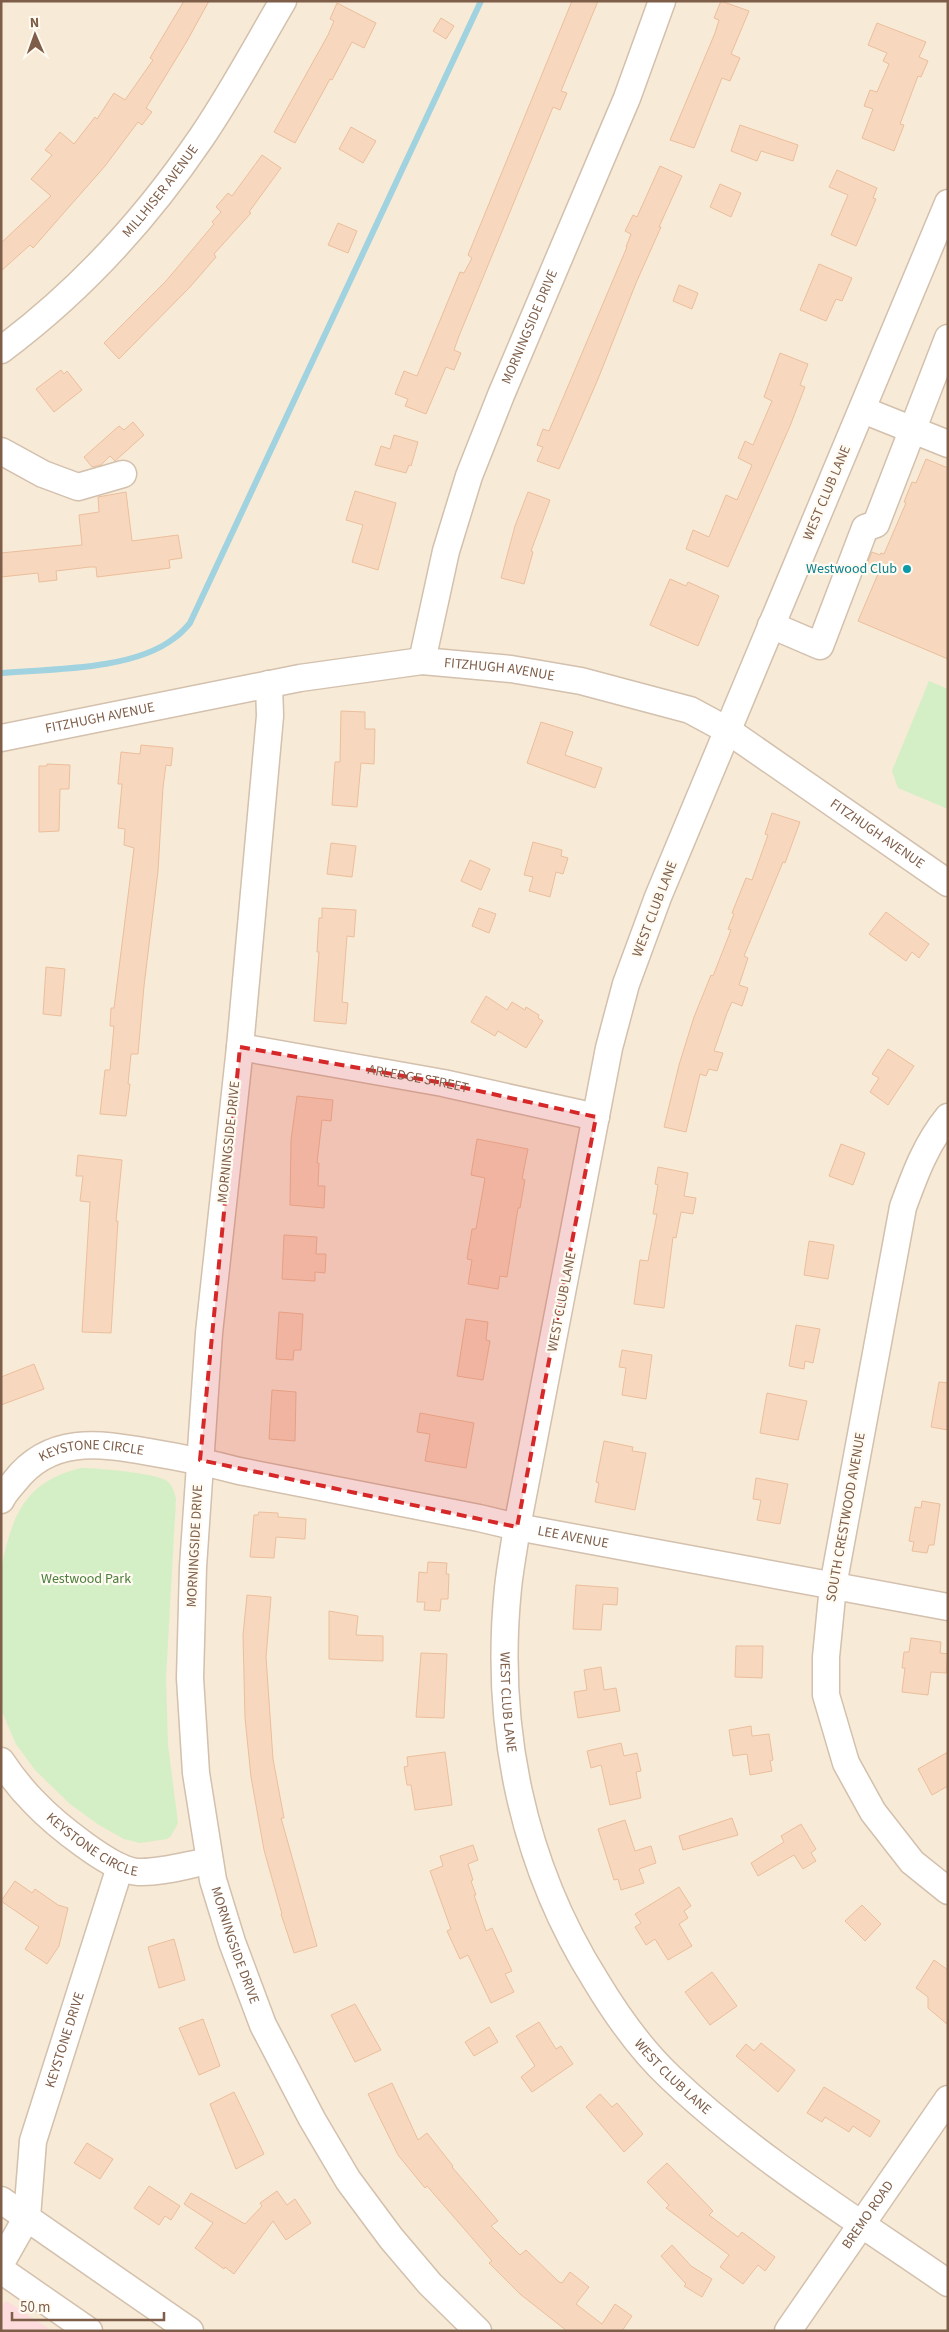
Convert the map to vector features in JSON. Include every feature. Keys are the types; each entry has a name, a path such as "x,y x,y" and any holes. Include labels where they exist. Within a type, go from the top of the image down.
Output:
{"street":[{"name":"MILLHISER AVENUE","path":"1,350 71,293 109,254 174,177 231,91 283,1"},
{"name":"MORNINGSIDE DRIVE","path":"422,661 446,551 469,476 501,395 606,148 662,1"},
{"name":"WEST CLUB LANE","path":"948,203 658,897 626,984 609,1048 517,1528 508,1588 506,1643 506,1701 511,1758 529,1836 549,1892 575,1948 616,2013 670,2077 707,2110 764,2155 948,2283"},
{"path":"771,625 820,646 866,528 876,524 948,338"},
{"path":"863,410 948,444"},
{"path":"1,451 43,474 78,487 123,474"},
{"name":"FITZHUGH AVENUE","path":"1,738 269,684 379,665 422,661 512,669 581,681 690,710 727,730 948,883"},
{"name":"MORNINGSIDE DRIVE","path":"269,684 270,716 240,1047 209,1333 200,1460 193,1567 190,1678 196,1773 209,1861 232,1942 264,2025 312,2119 348,2180 391,2238 430,2284 478,2331"},
{"name":"ARLEDGE STREET","path":"240,1047 442,1083 596,1117"},
{"name":"SOUTH CRESTWOOD AVENUE","path":"948,1117 936,1132 922,1156 903,1207 833,1586 826,1657 826,1695 846,1763 873,1812 912,1862 948,1891"},
{"name":"KEYSTONE CIRCLE","path":"1,1500 24,1469 38,1459 70,1446 90,1444 114,1446 200,1460"},
{"name":"LEE AVENUE","path":"200,1460 239,1471 479,1518 517,1528 948,1607"},
{"name":"KEYSTONE CIRCLE","path":"1,1761 36,1804 62,1827 105,1859 120,1867 137,1872 159,1871 209,1861"},
{"name":"KEYSTONE DRIVE","path":"27,2217 33,2141 120,1867"},
{"name":"BREMO ROAD","path":"788,2331 948,2099"},
{"path":"1,2200 190,2331"},
{"path":"1,2263 27,2217"},
{"path":"1,2270 89,2331"}],"highlighted area":[{"path":"240,1047 443,1083 596,1117 517,1527 200,1460"}],"shaded area":[{"path":"1,1 948,1 948,2331 1,2331"},
{"path":"7,2301 52,2331 1,2331 1,2306"}],"green space":[{"path":"929,681 948,689 948,809 898,788 892,771"},
{"name":"Westwood Park","path":"81,1468 126,1472 161,1478 171,1485 176,1499 166,1678 168,1745 178,1823 171,1836 167,1839 140,1843 124,1839 99,1825 70,1804 35,1770 16,1744 3,1714 1,1703 1,1569 10,1533 16,1517 34,1492 46,1482"}],"building":[{"path":"184,1 209,1 146,108 152,112 142,125 138,122 105,166 33,248 30,245 1,271 1,243 51,196 31,179 52,155 45,150 60,132 74,144 95,117 97,119 114,93 125,100 153,60 150,58"},
{"path":"572,1 598,1 561,91 567,93 560,110 553,107 459,336 454,350 461,353 454,370 446,367 426,414 405,406 408,399 395,394 404,371 417,376 460,272 464,273 472,258 468,255"},
{"path":"721,1 749,11 731,54 740,58 730,81 722,78 694,148 670,140 715,33 719,20 714,18"},
{"path":"337,3 376,23 364,48 352,42 295,143 274,132 328,35 334,21 330,19"},
{"path":"441,18 454,26 446,39 433,31"},
{"path":"877,23 926,42 919,57 928,61 921,77 918,76 900,124 904,125 894,151 862,138 873,109 864,106 870,90 877,92 889,64 883,61 887,53 868,45"},
{"path":"740,125 798,145 793,161 761,151 757,161 731,151"},
{"path":"351,127 376,141 363,163 339,149"},
{"path":"262,155 281,168 249,212 251,213 214,254 216,257 190,287 119,359 104,343 166,281 214,224 212,222 221,212 216,207 228,193 232,196"},
{"path":"660,166 682,176 659,227 661,227 636,283 598,379 559,469 537,461 543,447 537,445 543,429 549,431 627,247 631,234 625,231 633,215 637,217"},
{"path":"837,170 877,188 873,198 876,199 856,246 831,235 848,195 829,187"},
{"path":"720,184 741,193 731,217 710,207"},
{"path":"338,223 357,231 348,253 328,245"},
{"path":"819,264 852,278 842,301 836,299 826,321 800,310"},
{"path":"679,285 698,293 692,309 673,301"},
{"path":"780,353 808,364 800,385 805,387 790,426 728,567 686,549 693,530 709,537 726,495 737,500 752,465 738,458 745,441 753,445 772,401 764,397"},
{"path":"61,370 64,374 67,371 82,390 54,412 36,389"},
{"path":"133,422 144,435 115,461 110,456 101,465 92,467 84,457 119,426 124,430"},
{"path":"394,435 418,442 411,466 409,465 406,473 375,465 381,446 390,449"},
{"name":"Westwood Club","path":"926,459 948,468 948,659 858,621 878,574 865,569 872,552 880,555 881,553 884,554 906,503 904,502 912,482 916,483"},
{"path":"355,491 396,503 378,570 352,562 363,525 346,520"},
{"path":"126,492 132,541 178,535 182,558 169,560 170,568 97,577 96,567 90,567 56,571 57,580 39,582 38,573 1,577 1,553 82,545 79,515 99,512 98,497"},
{"path":"528,492 550,500 531,551 533,552 524,584 501,578 515,526"},
{"path":"670,579 686,586 688,582 719,596 698,646 650,625"},
{"path":"341,711 365,712 365,729 375,729 374,764 361,763 357,807 332,805 335,762 340,762"},
{"path":"541,722 573,732 565,755 602,768 595,788 527,763"},
{"path":"141,745 173,748 171,766 166,765 163,787 158,871 138,1054 131,1054 126,1116 100,1114 105,1070 110,1070 114,1026 110,1026 111,1008 114,1008 134,848 124,845 125,829 118,828 122,784 118,784 121,752 140,754"},
{"path":"47,764 70,765 69,789 60,789 59,831 39,832 39,766 47,766"},
{"path":"772,813 800,822 785,863 783,862 744,956 748,958 739,985 748,988 742,1006 732,1002 727,1013 714,1051 723,1053 717,1071 709,1069 706,1076 700,1074 686,1132 664,1127 679,1065 694,1017 731,930 728,929 734,914 732,913 746,878 752,880 768,835 765,834"},
{"path":"533,842 562,850 561,856 568,858 563,874 556,872 550,897 529,891 533,877 524,875"},
{"path":"331,843 356,846 352,877 327,874"},
{"path":"470,860 490,869 481,890 461,881"},
{"path":"322,908 356,910 354,937 347,936 342,1002 348,1003 346,1024 314,1021 319,952 317,952 319,918 322,918"},
{"path":"479,908 496,914 489,933 472,926"},
{"path":"886,912 929,944 919,958 912,952 906,961 869,934"},
{"path":"46,967 65,969 61,1016 43,1014"},
{"path":"486,996 507,1010 512,1002 525,1010 526,1007 539,1015 538,1018 543,1021 526,1048 498,1031 495,1036 471,1022"},
{"path":"888,1049 914,1066 888,1105 870,1092 879,1078 872,1074"},
{"path":"297,1096 333,1100 331,1121 322,1120 317,1163 319,1163 318,1186 325,1186 324,1208 290,1205 291,1140"},
{"path":"477,1139 528,1149 522,1179 525,1180 520,1208 518,1208 507,1277 500,1276 498,1289 468,1284 472,1260 467,1259 472,1229 476,1229 485,1178 471,1175"},
{"path":"841,1144 865,1153 853,1185 829,1176"},
{"path":"78,1155 122,1160 116,1221 118,1221 111,1333 82,1332 90,1202 80,1201 83,1176 76,1176"},
{"path":"658,1167 688,1173 684,1196 696,1198 693,1214 681,1212 676,1238 673,1237 664,1308 634,1304 640,1260 648,1261 657,1214 653,1214 658,1185 655,1184"},
{"path":"284,1235 317,1237 316,1254 326,1254 325,1273 315,1272 315,1281 282,1279"},
{"path":"809,1241 834,1245 828,1279 804,1275"},
{"path":"279,1312 303,1314 301,1350 294,1350 293,1360 276,1359"},
{"path":"466,1319 488,1322 486,1340 490,1341 483,1380 457,1376"},
{"path":"796,1325 820,1329 813,1363 805,1361 804,1369 789,1366"},
{"path":"622,1350 652,1355 646,1399 622,1395 626,1368 619,1367"},
{"path":"34,1364 44,1389 1,1405 1,1377"},
{"path":"939,1382 948,1383 948,1430 931,1427"},
{"path":"272,1390 296,1392 295,1441 269,1439"},
{"path":"767,1393 807,1401 798,1440 760,1433"},
{"path":"420,1413 474,1423 466,1468 425,1461 430,1434 417,1432"},
{"path":"604,1441 633,1447 632,1451 646,1453 635,1510 595,1502 599,1483 596,1482"},
{"path":"756,1478 788,1484 780,1524 757,1520 761,1500 753,1499"},
{"path":"922,1501 940,1504 934,1545 929,1545 927,1553 912,1551 914,1542 909,1541 915,1507 921,1508"},
{"path":"259,1512 278,1513 278,1517 306,1519 305,1539 276,1537 274,1558 250,1557 254,1515 258,1515"},
{"path":"428,1562 447,1563 446,1574 449,1574 448,1599 441,1599 440,1611 424,1610 425,1602 417,1602 419,1572 427,1573"},
{"path":"576,1585 618,1588 617,1605 603,1604 601,1630 573,1629"},
{"path":"247,1595 271,1597 266,1657 273,1759 284,1818 281,1818 317,1946 294,1953 281,1914 264,1850 251,1777 245,1718 243,1635"},
{"path":"329,1611 358,1616 356,1635 383,1636 383,1661 329,1659"},
{"path":"911,1638 941,1642 940,1653 948,1654 946,1673 931,1672 928,1695 902,1692 905,1668 902,1668 904,1652 909,1652"},
{"path":"736,1646 763,1646 762,1678 735,1677"},
{"path":"421,1653 447,1654 444,1718 416,1717"},
{"path":"601,1667 604,1690 616,1688 620,1711 578,1718 574,1692 587,1690 584,1670"},
{"path":"751,1726 752,1736 769,1734 773,1760 770,1761 772,1771 750,1775 747,1754 733,1756 729,1730"},
{"path":"621,1743 624,1756 637,1753 641,1771 636,1772 641,1798 610,1805 601,1765 591,1768 587,1751"},
{"path":"445,1752 452,1805 415,1810 411,1785 407,1785 404,1767 408,1766 407,1757"},
{"path":"948,1752 948,1786 932,1795 918,1769"},
{"path":"732,1818 738,1835 683,1850 679,1836"},
{"path":"625,1820 635,1851 651,1846 656,1863 639,1869 644,1883 621,1890 618,1879 614,1880 598,1829"},
{"path":"801,1824 816,1849 811,1853 816,1861 803,1869 794,1855 758,1876 751,1863 784,1842 781,1836"},
{"path":"473,1845 478,1860 468,1864 476,1895 474,1895 486,1931 492,1928 512,1971 505,1974 514,1992 491,2003 468,1955 460,1959 447,1931 451,1929 430,1871 443,1866 440,1856"},
{"path":"15,1881 32,1893 35,1889 58,1905 68,1908 59,1946 47,1964 25,1949 39,1927 1,1901"},
{"path":"679,1887 691,1906 684,1911 688,1918 679,1924 692,1946 668,1960 655,1939 646,1945 635,1927 641,1923 635,1914"},
{"path":"862,1905 881,1924 865,1941 845,1921"},
{"path":"174,1939 185,1980 159,1988 148,1947"},
{"path":"934,1960 948,1970 948,2025 928,2008 928,1997 916,1988"},
{"path":"712,1972 737,2006 710,2025 685,1992"},
{"path":"355,2004 381,2050 355,2062 331,2015"},
{"path":"203,2019 220,2066 199,2075 179,2028"},
{"path":"539,2022 556,2049 561,2046 573,2064 532,2092 521,2077 535,2066 516,2036"},
{"path":"489,2027 498,2042 474,2056 465,2042"},
{"path":"761,2043 795,2070 778,2092 736,2056 746,2044 754,2051"},
{"path":"392,2083 418,2140 427,2133 452,2167 498,2221 491,2226 520,2255 526,2250 559,2282 562,2283 570,2272 589,2287 576,2304 602,2324 615,2304 632,2316 622,2331 567,2331 520,2294 489,2263 492,2261 427,2186 425,2188 398,2155 368,2094"},
{"path":"824,2087 880,2121 870,2137 853,2126 849,2132 825,2117 822,2122 807,2113"},
{"path":"234,2092 264,2154 236,2169 210,2104"},
{"path":"600,2094 612,2107 617,2103 643,2134 624,2152 586,2107"},
{"path":"87,2143 113,2159 100,2179 74,2163"},
{"path":"667,2163 713,2211 709,2215 738,2237 742,2232 775,2257 765,2271 758,2265 743,2284 720,2267 729,2255 666,2208 669,2205 647,2182"},
{"path":"149,2186 180,2206 171,2220 165,2216 159,2225 134,2208"},
{"path":"277,2191 287,2205 295,2199 311,2223 286,2240 273,2221 234,2274 195,2248 213,2223 184,2204 191,2193 245,2224 262,2206 260,2203"},
{"path":"672,2245 691,2266 712,2279 702,2297 684,2286 686,2284 661,2256"}],"waterway":[{"path":"1,673 67,669 136,657 156,649 173,639 190,623 481,1"}],"place":[{"name":"Westwood Club","path":"907,569"}]}
